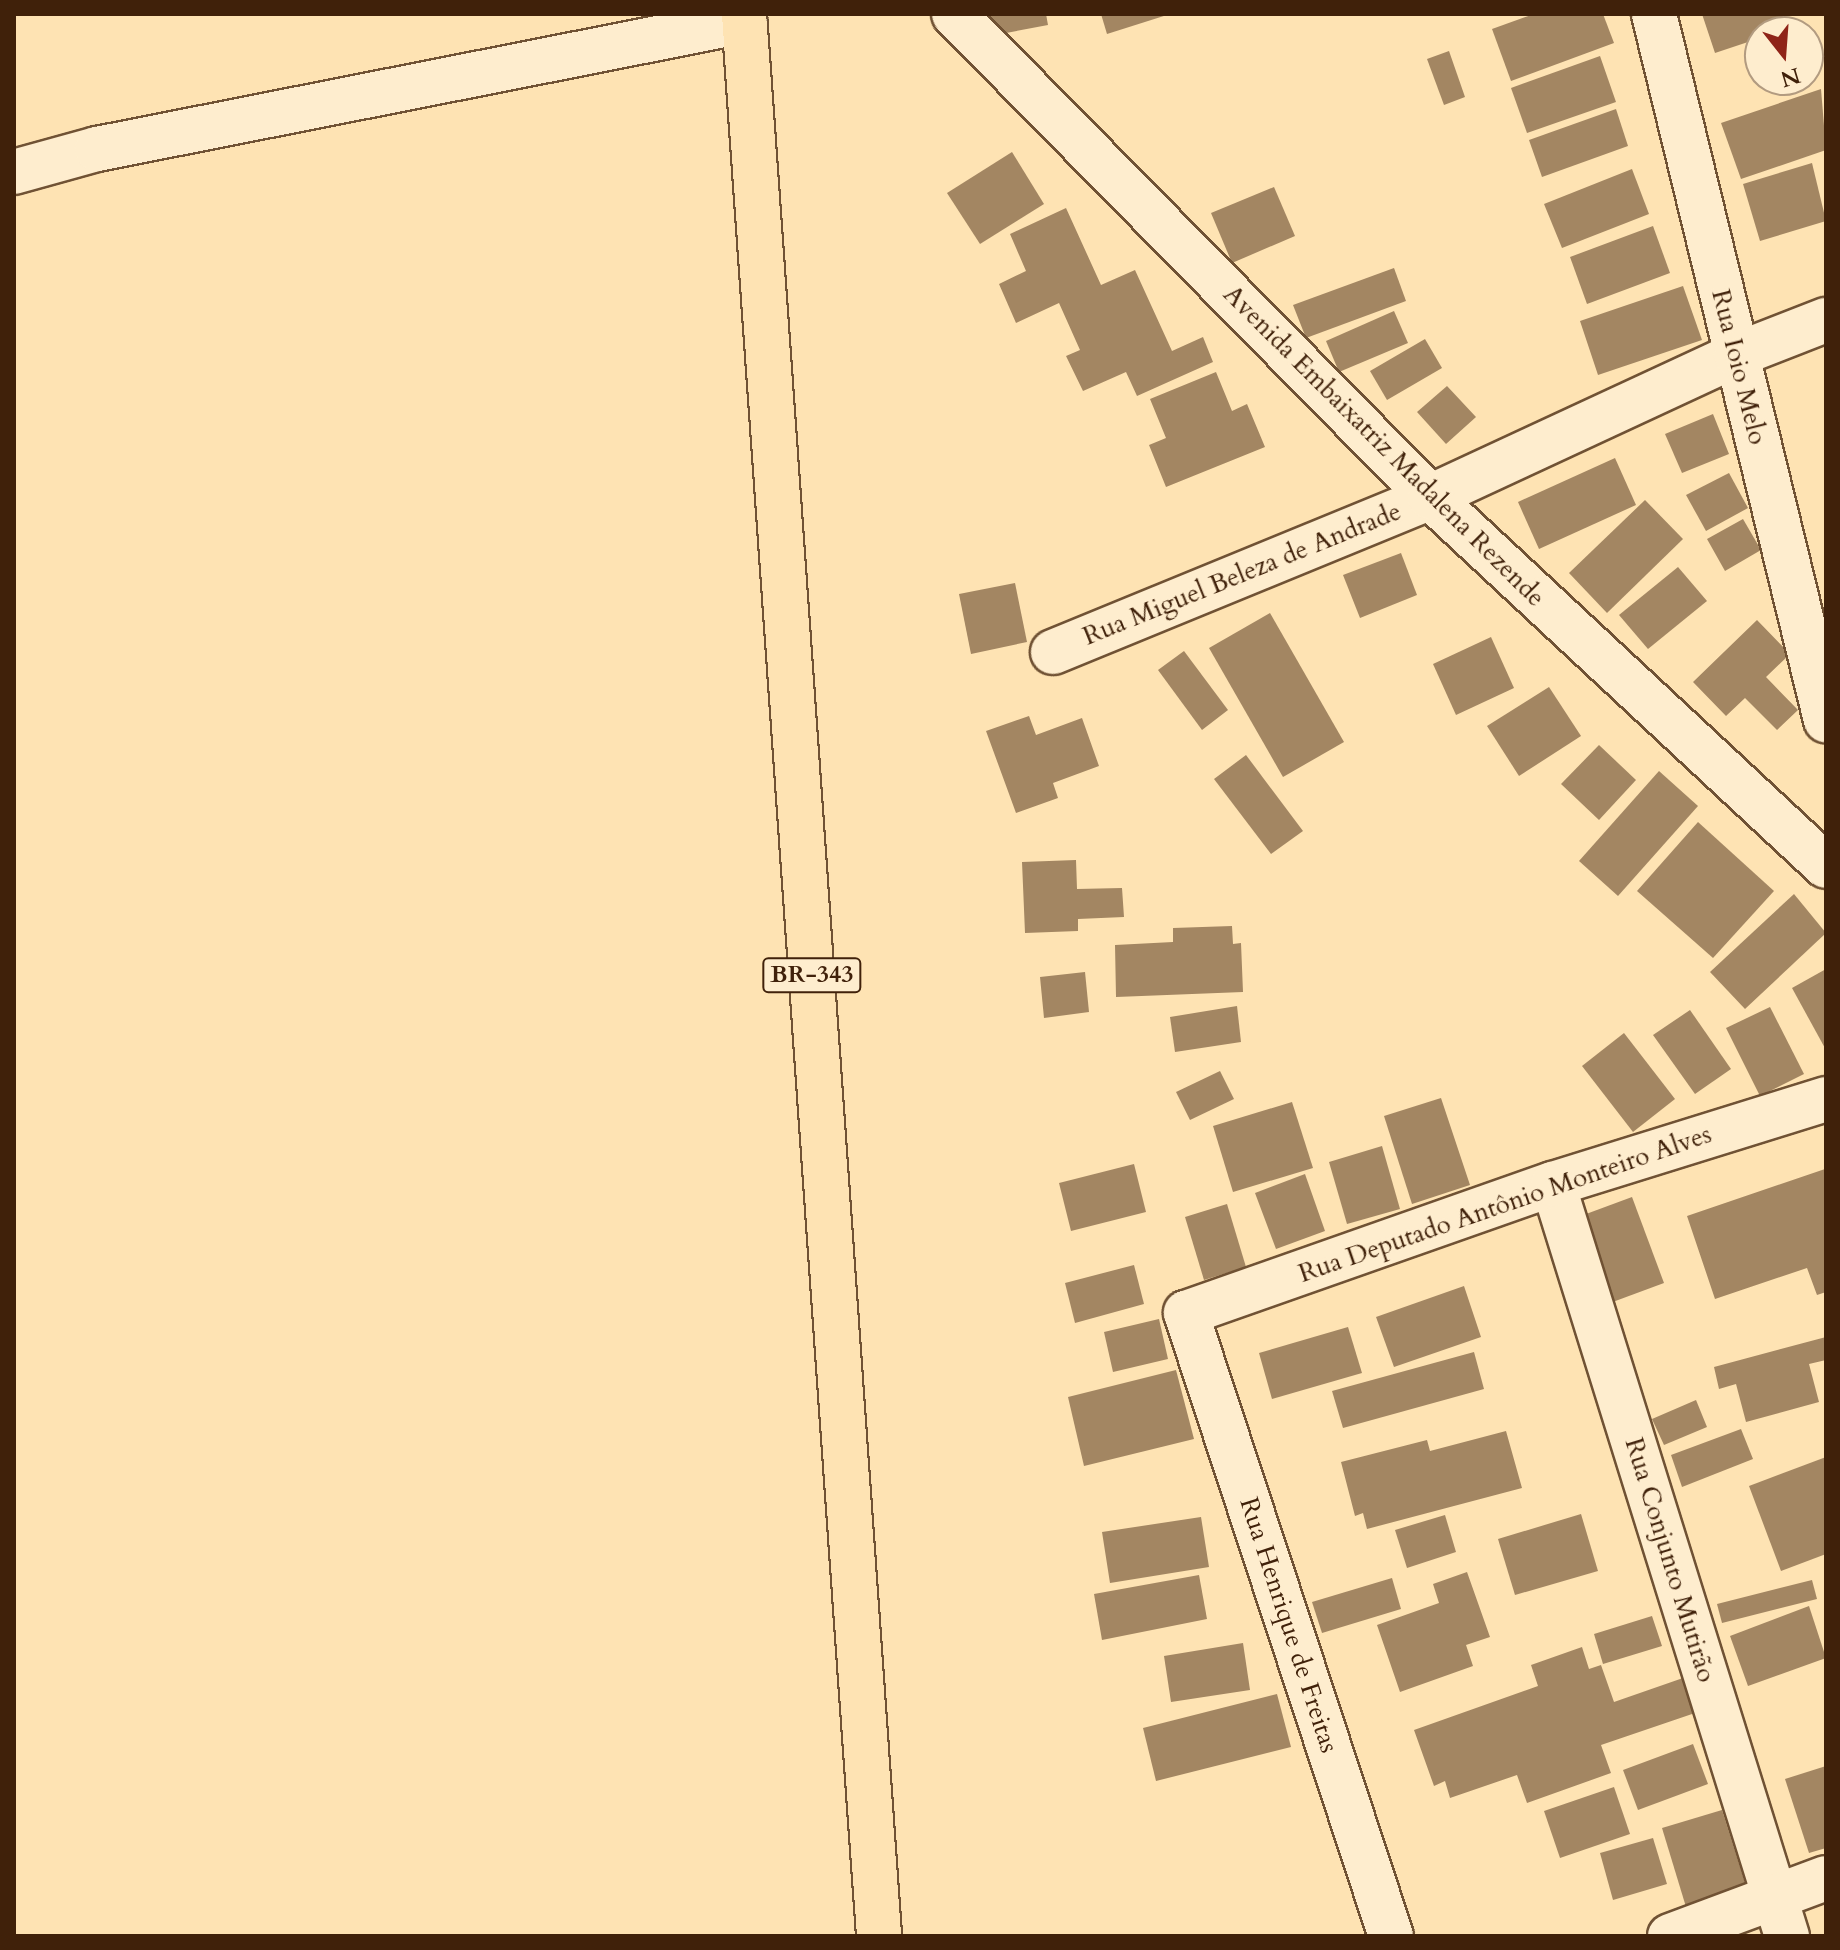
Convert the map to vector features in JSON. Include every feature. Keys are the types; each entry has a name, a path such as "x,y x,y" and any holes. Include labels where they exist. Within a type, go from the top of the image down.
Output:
{"highway":[{"name":"BR-343","path":"744,18 879,1936"}],"street":[{"name":"Avenida Embaixatriz Madalena Rezende","path":"954,14 1430,497 1826,866"},
{"name":"Rua Ioio Melo","path":"1654,14 1826,720"},
{"path":"14,172 97,149 744,18"},
{"name":"Rua Miguel Beleza de Andrade","path":"1053,652 1430,497 1736,355 1826,320"},
{"name":"Rua Deputado Antônio Monteiro Alves","path":"1186,1313 1553,1184 1826,1099"},
{"name":"Rua Conjunto Mutirão","path":"1553,1184 1780,1916"},
{"name":"Rua Henrique de Freitas","path":"1186,1313 1391,1936"},
{"path":"1670,1936 1780,1916 1826,1878"}],"building":[{"path":"975,14 1046,14 1048,25 980,38"},
{"path":"1101,14 1167,14 1167,15 1107,34"},
{"path":"1534,14 1603,14 1614,43 1511,81 1492,29"},
{"path":"1702,14 1782,14 1744,16 1744,43 1715,53"},
{"path":"1449,51 1465,97 1444,105 1427,59"},
{"path":"1600,56 1616,102 1527,133 1511,88"},
{"path":"1800,96 1822,96 1826,150 1741,179 1721,123"},
{"path":"1616,109 1628,146 1542,177 1529,140"},
{"path":"1012,152 1044,204 980,244 947,193"},
{"path":"1812,163 1826,221 1760,241 1743,184"},
{"path":"1632,169 1649,214 1562,248 1544,204"},
{"path":"1274,187 1295,236 1232,263 1211,213"},
{"path":"1066,208 1101,285 1135,270 1172,351 1203,337 1213,362 1137,396 1126,372 1083,391 1066,356 1080,350 1059,303 1016,323 999,284 1026,271 1010,234"},
{"path":"1653,226 1670,273 1587,304 1570,257"},
{"path":"1394,268 1406,301 1306,338 1293,305"},
{"path":"1683,286 1702,340 1598,375 1580,321"},
{"path":"1394,311 1408,343 1339,372 1326,341"},
{"path":"1425,339 1442,368 1387,400 1370,371"},
{"path":"1216,372 1232,411 1247,404 1265,447 1166,487 1149,445 1166,438 1150,399"},
{"path":"1447,386 1476,417 1446,444 1417,412"},
{"path":"1713,414 1729,454 1682,473 1665,434"},
{"path":"1615,458 1636,505 1539,549 1518,502"},
{"path":"1729,473 1748,508 1706,531 1686,495"},
{"path":"1645,500 1683,539 1607,613 1569,573"},
{"path":"1743,519 1761,550 1725,571 1707,539"},
{"path":"1401,553 1417,595 1360,618 1343,575"},
{"path":"1678,567 1707,601 1648,649 1619,615"},
{"path":"1015,583 1027,642 971,654 959,594"},
{"path":"1270,613 1344,742 1283,777 1209,648"},
{"path":"1757,620 1790,654 1766,677 1798,710 1777,730 1745,698 1726,716 1693,682"},
{"path":"1491,637 1514,688 1456,715 1433,664"},
{"path":"1184,651 1228,710 1202,730 1158,670"},
{"path":"1549,687 1581,736 1519,776 1487,726"},
{"path":"1029,716 1036,735 1082,718 1099,766 1053,783 1058,798 1016,813 986,731"},
{"path":"1599,745 1636,780 1599,820 1561,784"},
{"path":"1246,755 1303,831 1271,854 1214,779"},
{"path":"1659,771 1698,806 1618,896 1579,861"},
{"path":"1698,822 1774,891 1713,958 1637,891"},
{"path":"1076,860 1077,889 1122,888 1124,917 1078,919 1078,931 1025,933 1022,862"},
{"path":"1794,894 1826,933 1745,1009 1710,972"},
{"path":"1232,926 1233,944 1241,943 1243,992 1116,997 1115,945 1173,942 1173,928"},
{"path":"1826,969 1826,1050 1792,988"},
{"path":"1085,972 1089,1012 1044,1018 1040,977"},
{"path":"1237,1006 1241,1042 1175,1052 1170,1017"},
{"path":"1770,1007 1804,1074 1760,1096 1726,1028"},
{"path":"1690,1010 1731,1069 1695,1094 1653,1035"},
{"path":"1624,1033 1675,1099 1633,1132 1582,1066"},
{"path":"1220,1071 1234,1099 1190,1120 1176,1092"},
{"path":"1441,1098 1470,1185 1412,1204 1384,1116"},
{"path":"1292,1102 1313,1168 1233,1192 1213,1126"},
{"path":"1382,1146 1400,1209 1347,1224 1329,1162"},
{"path":"1134,1164 1146,1212 1071,1231 1059,1183"},
{"path":"1825,1169 1826,1292 1817,1295 1807,1268 1715,1299 1687,1216"},
{"path":"1305,1174 1325,1231 1276,1249 1255,1193"},
{"path":"1632,1197 1664,1283 1610,1303 1578,1217"},
{"path":"1227,1204 1246,1267 1204,1280 1185,1217"},
{"path":"1134,1265 1144,1304 1075,1323 1065,1283"},
{"path":"1464,1286 1481,1337 1394,1367 1376,1317"},
{"path":"1159,1319 1168,1359 1113,1372 1104,1332"},
{"path":"1348,1327 1362,1373 1272,1399 1259,1353"},
{"path":"1826,1337 1826,1360 1809,1364 1819,1402 1746,1422 1736,1384 1719,1389 1714,1367"},
{"path":"1474,1352 1484,1389 1343,1428 1332,1391"},
{"path":"1176,1370 1194,1439 1084,1466 1068,1397"},
{"path":"1696,1400 1707,1427 1664,1445 1652,1419"},
{"path":"1741,1429 1753,1459 1682,1487 1671,1455"},
{"path":"1506,1431 1522,1488 1367,1529 1363,1513 1355,1516 1341,1462 1427,1440 1430,1451"},
{"path":"1826,1457 1826,1554 1781,1571 1749,1486"},
{"path":"1581,1514 1598,1571 1515,1595 1498,1539"},
{"path":"1445,1515 1456,1552 1407,1568 1395,1530"},
{"path":"1201,1517 1209,1567 1110,1583 1102,1532"},
{"path":"1467,1572 1490,1637 1466,1645 1473,1666 1400,1692 1377,1625 1439,1603 1433,1584"},
{"path":"1199,1575 1207,1619 1102,1640 1094,1594"},
{"path":"1392,1578 1401,1609 1322,1633 1312,1602"},
{"path":"1812,1580 1817,1599 1722,1623 1717,1604"},
{"path":"1809,1606 1826,1658 1748,1686 1730,1636"},
{"path":"1652,1616 1662,1646 1603,1664 1594,1634"},
{"path":"1243,1643 1250,1690 1171,1702 1164,1656"},
{"path":"1582,1647 1589,1669 1601,1665 1614,1702 1683,1678 1695,1713 1601,1745 1611,1773 1527,1803 1517,1775 1450,1798 1445,1781 1434,1786 1414,1730 1538,1686 1531,1665"},
{"path":"1277,1694 1291,1747 1156,1781 1143,1728"},
{"path":"1693,1744 1708,1784 1638,1810 1623,1770"},
{"path":"1826,1766 1826,1848 1809,1853 1785,1779"},
{"path":"1614,1787 1630,1834 1560,1858 1544,1811"},
{"path":"1722,1810 1747,1889 1686,1907 1662,1828"},
{"path":"1653,1838 1667,1884 1613,1900 1600,1853"}]}
